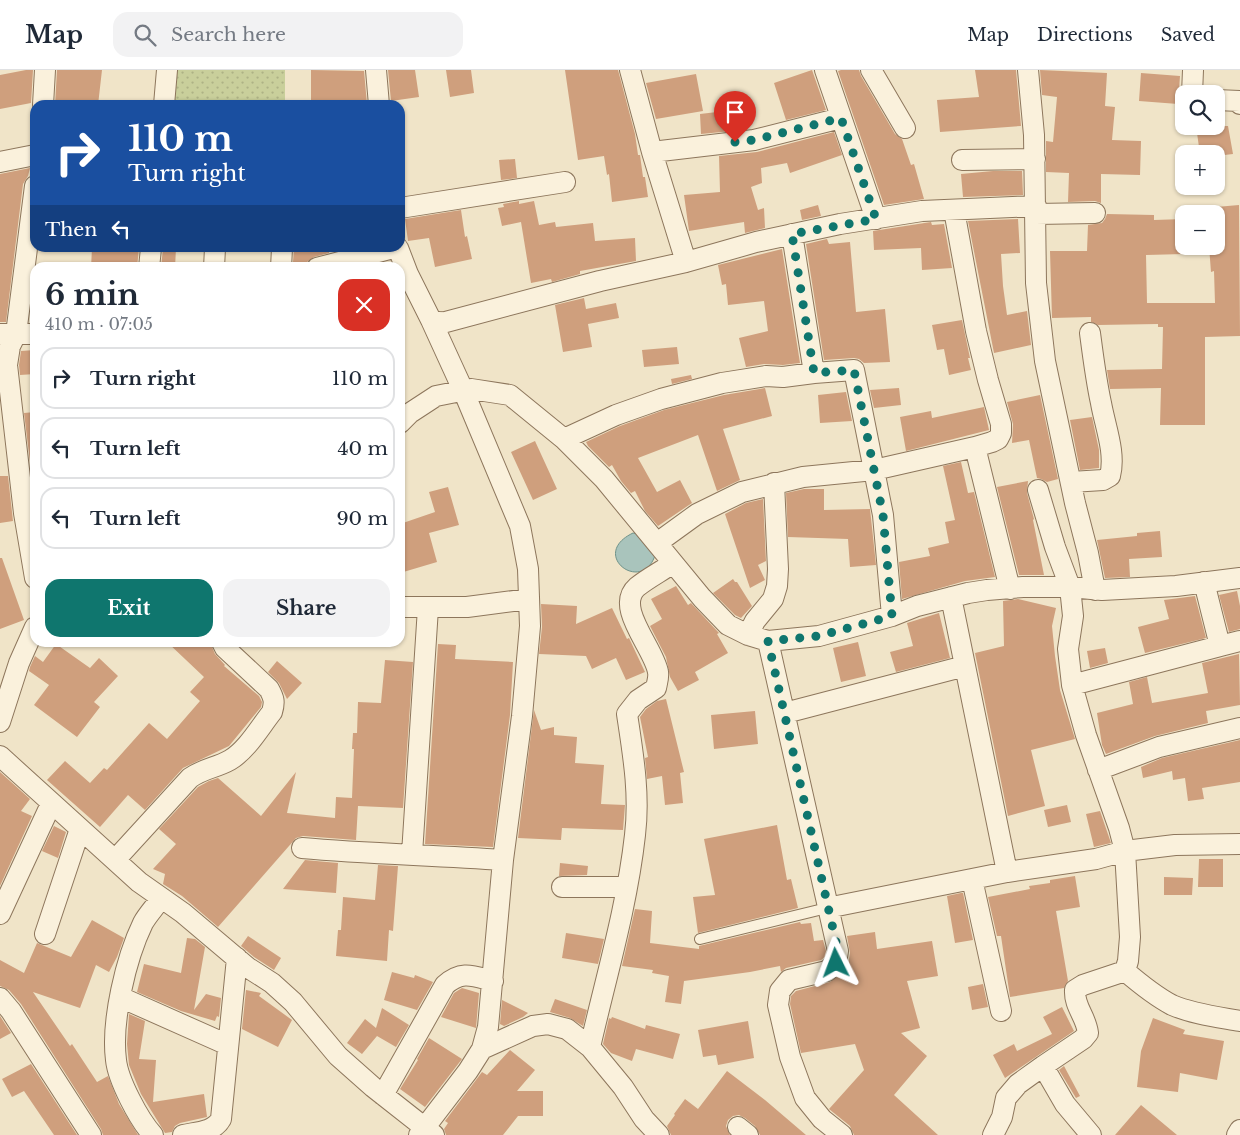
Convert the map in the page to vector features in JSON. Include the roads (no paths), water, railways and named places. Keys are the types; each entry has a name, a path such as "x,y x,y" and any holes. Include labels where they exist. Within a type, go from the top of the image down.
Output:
{"street":[{"path":"43,100 45,70"},
{"path":"164,100 167,70"},
{"path":"376,70 379,100"},
{"path":"633,70 630,70 652,152 686,262"},
{"path":"825,70 876,219"},
{"path":"871,70 905,128"},
{"path":"1028,70 1035,158 1036,283 1045,361 1095,590"},
{"path":"1192,85 1193,70"},
{"path":"1225,101 1240,102"},
{"path":"652,152 754,140 841,118"},
{"path":"0,162 30,156"},
{"path":"962,160 1035,158"},
{"path":"405,207 565,182"},
{"path":"657,543 697,514 742,492 803,477 874,470 975,448 998,438 1001,433 1001,424 976,331 954,210"},
{"path":"431,320 442,323 686,262 756,242 876,219 922,212 954,210 1036,210 1095,213"},
{"path":"30,227 17,334 10,346 8,372 24,513 30,548"},
{"path":"792,234 814,373"},
{"path":"340,262 378,252"},
{"path":"0,756 138,882 184,913 237,958 272,983 293,1002 338,1056 426,1132 482,1049 488,1027 503,860 522,716 530,626 528,569 520,526 463,390 405,266"},
{"path":"1071,482 1103,480 1110,476 1112,468 1112,457 1100,401 1090,333"},
{"path":"564,439 616,415 696,390 745,378 854,370 883,515 892,616"},
{"path":"405,418 436,396 471,388 510,395 564,439 604,479 702,598 728,625 748,635 768,641 819,636 892,616 917,606 978,592 1010,588 1070,587 1095,590 1138,588 1240,578"},
{"path":"975,448 1010,588"},
{"path":"748,635 755,621 773,598 777,586 774,483"},
{"path":"1038,490 1055,547 1070,587 1073,616 1068,649 1072,685 1086,735 1119,828 1125,851 1130,937 1128,961 1125,970"},
{"path":"590,1047 626,887 635,834 636,779 627,714 638,700 656,688 659,674 654,658 630,614 629,598 636,588 673,563"},
{"path":"1204,582 1220,646"},
{"path":"951,597 1007,872"},
{"path":"405,607 467,607 529,599"},
{"path":"412,854 428,608"},
{"path":"0,722 19,663 30,638"},
{"path":"1072,685 1240,640"},
{"path":"768,641 838,951 836,963 827,971 789,980 780,992 778,1005 790,1057 805,1098 822,1119 842,1135"},
{"path":"115,860 190,778 200,771 222,764 242,750 272,712 274,697 269,689 224,647"},
{"path":"785,713 965,666"},
{"path":"1098,770 1159,746 1240,728"},
{"path":"0,914 51,804"},
{"path":"44,934 80,829"},
{"path":"827,908 1007,872 1087,860 1125,851 1175,845 1240,844"},
{"path":"302,848 503,860"},
{"path":"972,879 1001,1010"},
{"path":"562,887 626,887"},
{"path":"153,1135 135,1107 120,1078 116,1061 115,1039 120,996 132,955 144,922 161,898"},
{"path":"183,1135 211,1129 217,1126 221,1119 237,958"},
{"path":"1125,970 1147,989 1172,1004 1190,1011 1240,1021"},
{"path":"993,1135 1002,1117 1006,1098 1018,1084 1083,1039 1088,1033 1087,1022 1074,1001 1075,990 1083,985 1125,970"},
{"path":"383,1095 445,985 454,977 468,975 493,981"},
{"path":"120,996 228,1044"},
{"path":"0,998 16,1018 91,1135"},
{"path":"482,1049 533,1026 548,1024 567,1029 590,1047 623,1087 644,1119 659,1135"},
{"path":"1043,1066 1065,1104 1091,1135"},
{"path":"1237,1135 1240,1130"}],"lane":[{"path":"700,939 827,908"}],"water":[{"path":"633,533 643,535 656,552 650,565 641,571 632,572 623,568 617,561 616,552 620,542"}]}
